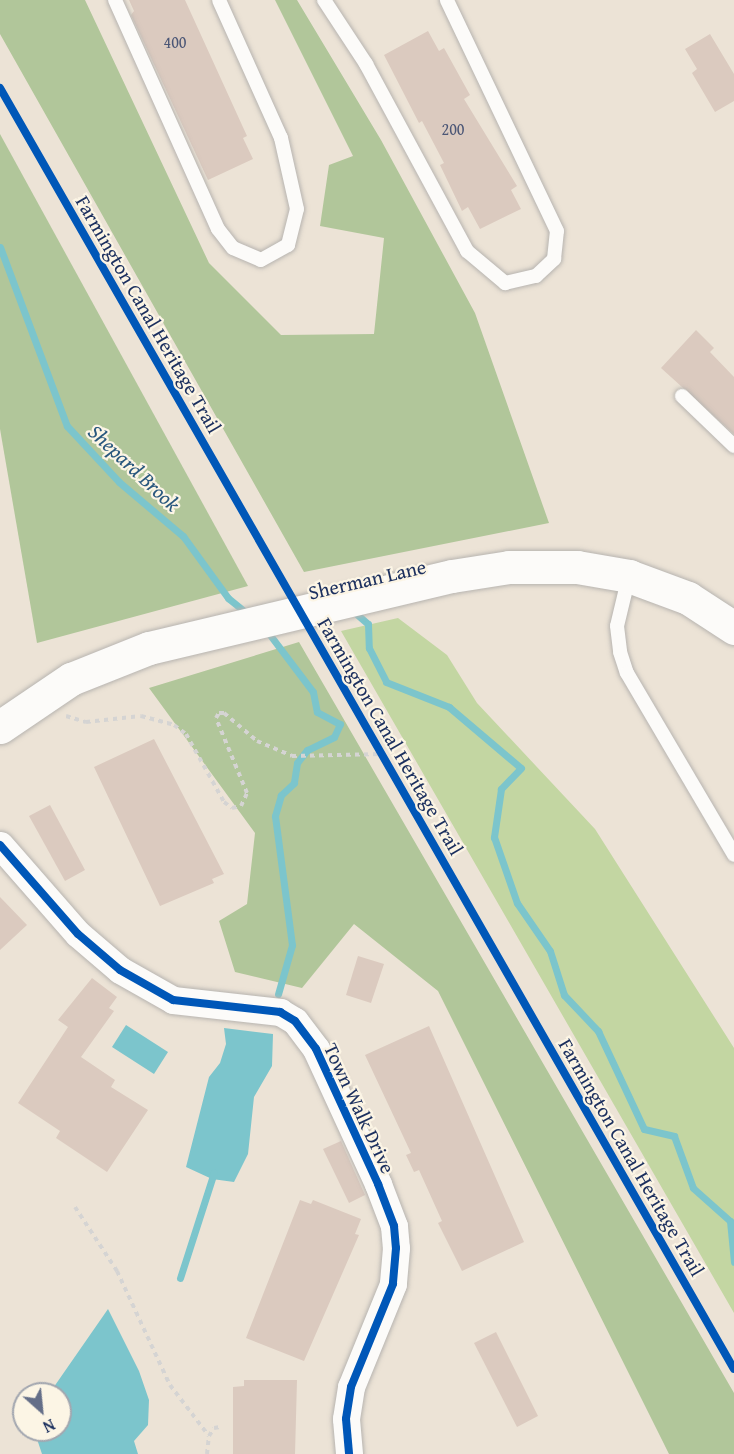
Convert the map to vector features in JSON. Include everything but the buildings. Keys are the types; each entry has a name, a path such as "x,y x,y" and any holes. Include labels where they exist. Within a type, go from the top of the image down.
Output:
{"street":[{"name":"Sherman Lane","path":"0,727 46,693 97,666 149,648 452,576 542,565 629,576 688,598 734,628"},
{"name":"Town Walk Drive","path":"0,845 78,934 120,970 173,1000 280,1012 295,1021 316,1049 378,1184 395,1237 393,1284 351,1387 346,1419 349,1454"}],"lane":[{"path":"116,0 218,228 233,248 261,260 288,245 297,209 281,138 219,0"},
{"path":"324,0 366,64 467,251 505,283 536,276 554,259 557,231 447,0"},
{"path":"682,396 734,446"},
{"path":"629,576 617,626 620,652 627,673 734,855"}],"path":[{"path":"46,693 73,720 141,716 174,725 186,734 224,802 232,808 245,802 247,793 216,715 224,712 257,741 292,756 379,755"},
{"path":"75,1207 117,1271 170,1385 209,1436"},
{"path":"207,1454 209,1436 214,1428 220,1427"}],"green space":[{"path":"0,0 85,0 209,263 281,335 374,334 384,238 320,226 329,165 353,156 275,0 297,0 381,140 475,313 549,523 304,572 0,34"},
{"path":"0,134 248,586 37,643 0,429"},
{"path":"398,618 447,655 477,703 595,829 734,1048 734,1313 341,631"},
{"path":"299,642 734,1393 734,1454 669,1454 438,991 354,924 302,988 235,972 219,921 247,904 255,833 149,688"}],"water":[{"path":"126,1025 168,1052 154,1074 112,1047"},
{"path":"224,1028 273,1034 272,1066 254,1097 248,1154 234,1182 212,1179 186,1167 209,1077 220,1063 226,1044"},
{"path":"108,1309 139,1371 149,1400 148,1425 134,1441 138,1454 42,1454 38,1442 72,1442 72,1382 57,1382"}],"waterway":[{"name":"Shepard Brook","path":"0,247 67,426 119,482 183,536 228,598 248,614"},
{"name":"Shepard Brook","path":"352,610 368,624 369,648 386,682 449,707 521,768 501,789 494,837 517,903 550,951 564,995 598,1031 644,1129 674,1136 693,1188 730,1221 734,1262"},
{"path":"267,631 313,692 317,712 340,724 334,737 307,750 297,763 294,783 281,795 275,816 292,945 278,994"},
{"path":"180,1278 214,1172"}],"cycle path":[{"name":"Farmington Canal Heritage Trail","path":"0,88 734,1369"},
{"path":"0,845 78,934 120,970 173,1000 280,1012 295,1021 316,1049 378,1184 394,1226 396,1248 393,1284 351,1387 346,1419 349,1454"}]}
